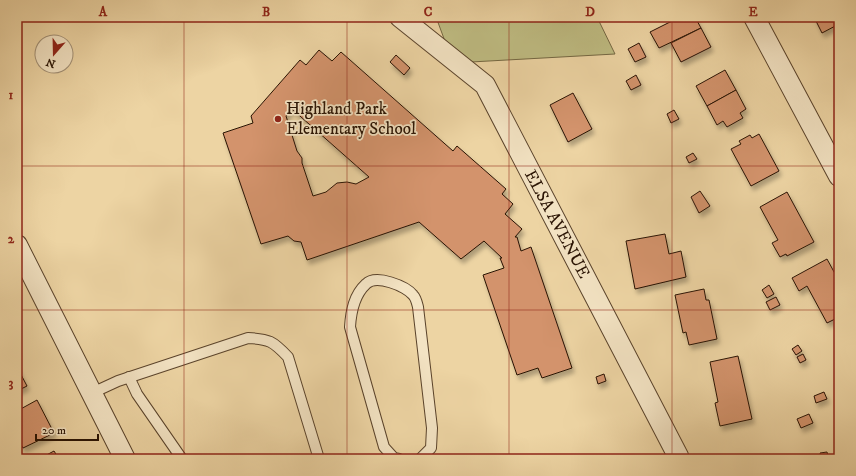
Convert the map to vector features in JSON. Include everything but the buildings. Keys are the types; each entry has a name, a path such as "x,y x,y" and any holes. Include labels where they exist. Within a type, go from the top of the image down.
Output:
{"street":[{"name":"ELSA AVENUE","path":"400,17 485,85 673,458"},
{"path":"754,17 839,176"},
{"path":"17,245 125,459"}],"lane":[{"path":"399,459 394,458 384,447 350,327 351,314 355,299 366,283 376,280 397,284 413,295 418,307 432,428 431,448 420,459"},
{"path":"92,393 129,377 248,338 262,339 276,344 288,357 319,459"},
{"path":"129,377 137,394 182,459"}],"shaded area":[{"path":"436,17 597,17 615,54 453,63"}],"place":[{"name":"Highland Park Elementary School","path":"278,119"}]}
